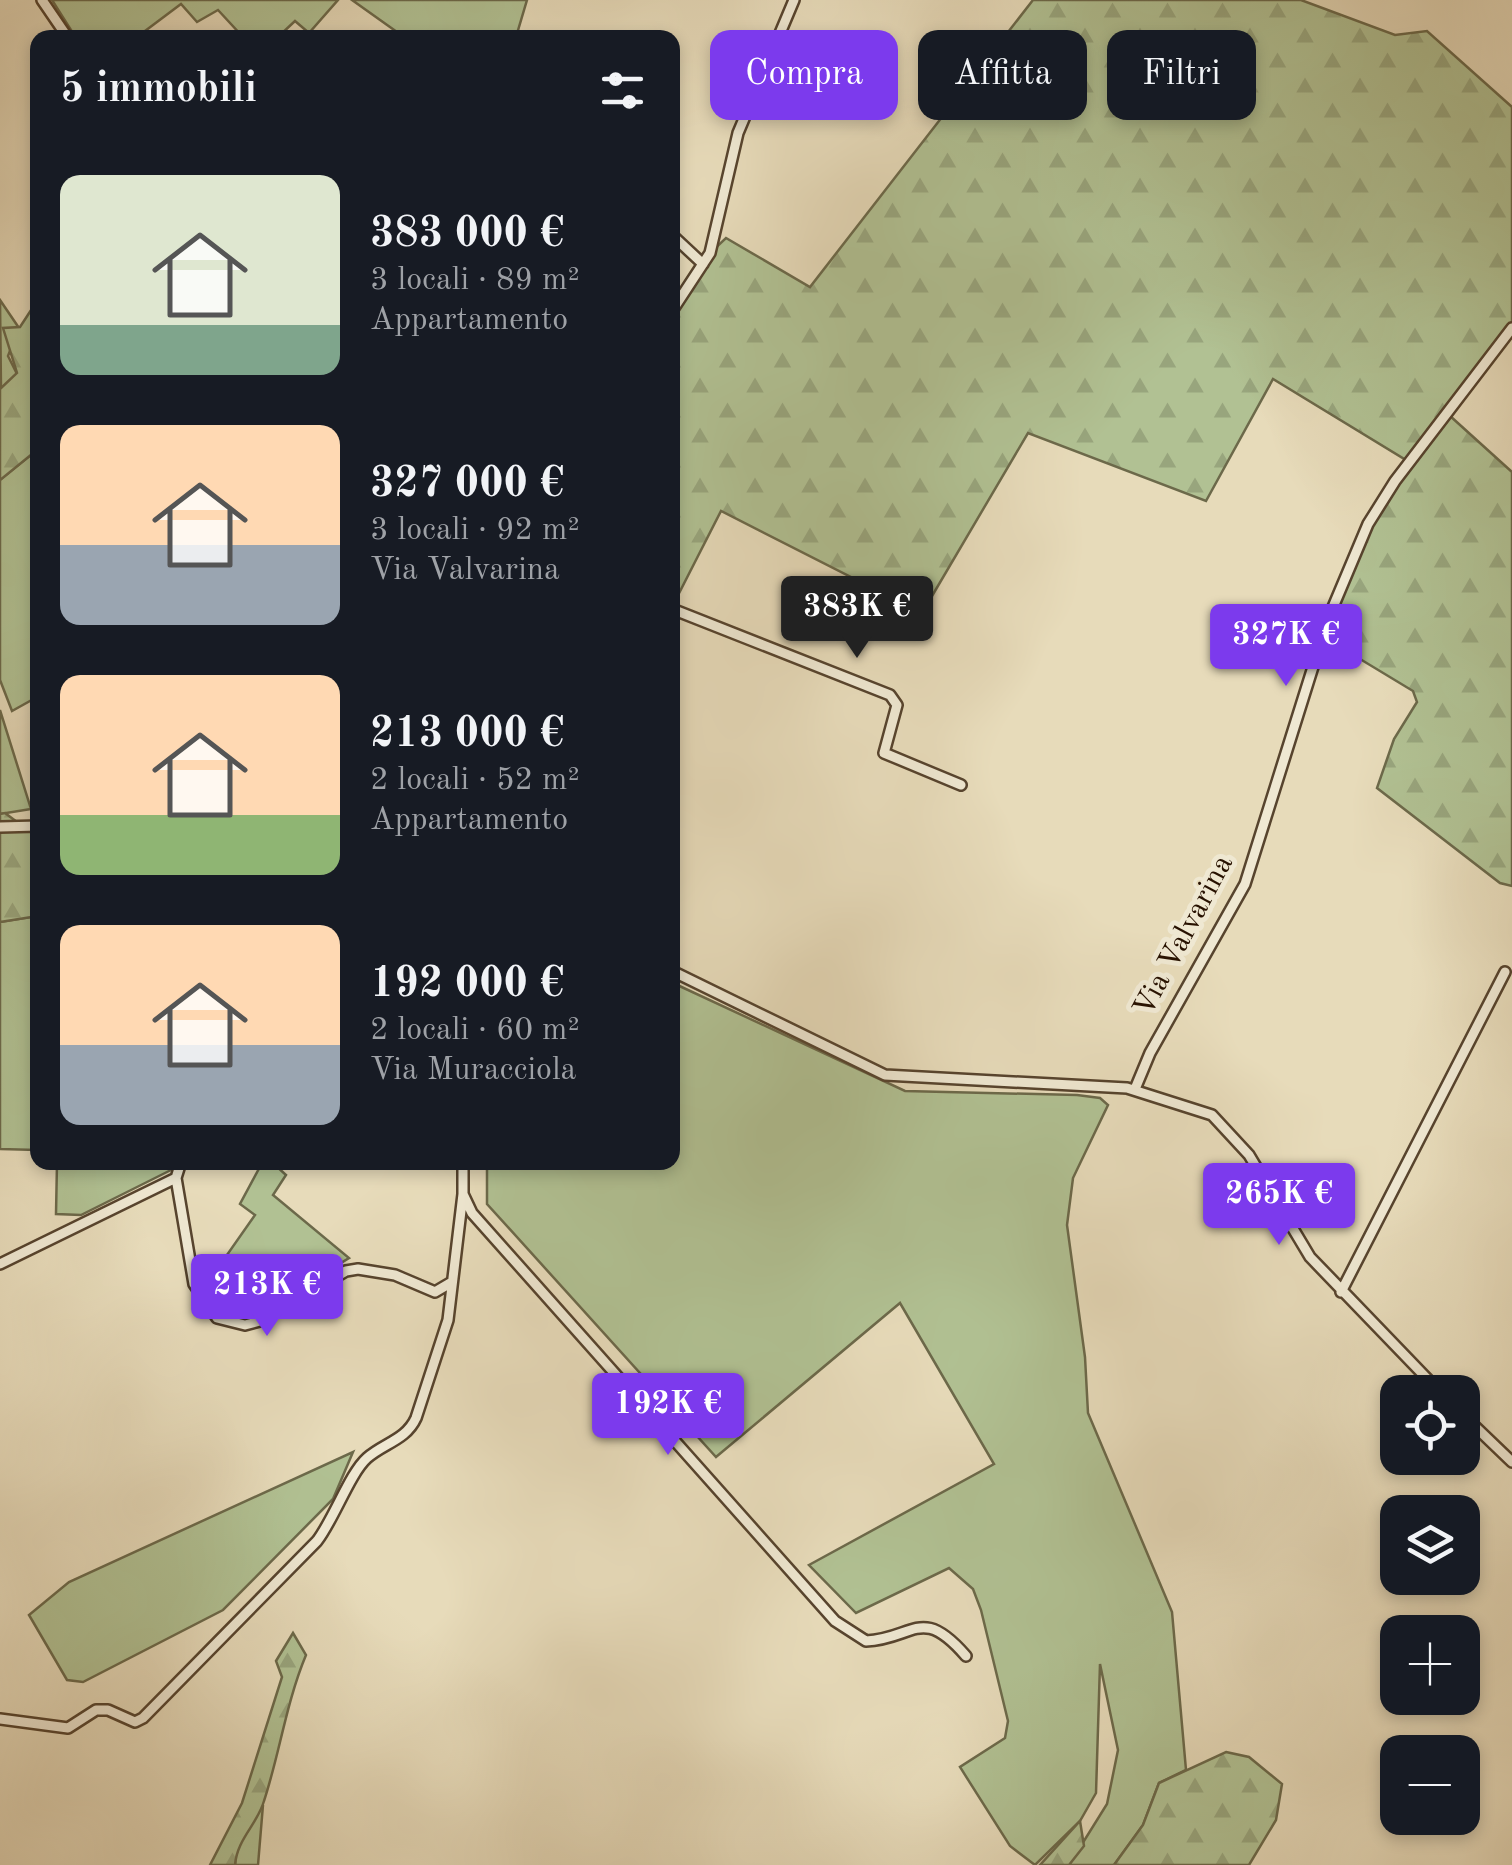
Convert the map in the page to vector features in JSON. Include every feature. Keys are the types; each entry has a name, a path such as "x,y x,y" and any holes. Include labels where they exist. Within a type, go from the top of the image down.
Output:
{"street":[{"path":"42,0 63,30"},
{"path":"680,299 710,253 738,133 794,0"},
{"path":"680,243 702,264"},
{"name":"Via Valvarina","path":"1135,1089 1150,1054 1244,884 1328,619 1368,524 1395,481 1512,328"},
{"path":"680,612 892,696 898,705 884,745 885,755 961,785"},
{"path":"0,826 30,826"},
{"path":"1341,1292 1506,972"},
{"path":"680,975 885,1075 1135,1089 1223,1122 1252,1160 1300,1245 1423,1375"},
{"path":"178,1170 176,1178 194,1284 217,1318 229,1323 260,1321 346,1271 395,1275 436,1292 446,1290 452,1281"},
{"path":"0,1719 68,1728 96,1710 135,1722 143,1718 317,1542 338,1513 363,1461 410,1431 448,1320 464,1194 463,1170"},
{"path":"0,1264 176,1178"},
{"path":"464,1194 472,1213 843,1628 871,1641 909,1628 927,1628 946,1636 966,1656"},
{"path":"1480,1431 1512,1462"}],"green space":[{"path":"52,0 338,0 312,30 295,21 285,30 237,30 218,10 197,22 181,4 146,30 71,30"},
{"path":"352,0 527,0 518,30 394,30"},
{"path":"1033,0 1301,0 1395,35 1427,31 1512,107 1512,328 1449,415 1512,472 1512,886 1500,883 1377,788 1394,739 1417,702 1413,691 1322,636 1368,524 1409,462 1273,379 1206,501 1028,433 922,613 721,511 680,591 680,299 710,253 726,238 810,287 940,120 1087,120 1087,30 1010,30"},
{"path":"0,300 19,328 8,356 17,374 1,389"},
{"path":"30,312 30,456 0,480 0,389 17,373 3,328 20,327"},
{"path":"30,456 30,701 12,711 0,680 0,480"},
{"path":"0,710 30,809 0,814"},
{"path":"5,813 30,832 30,917 0,922 0,814"},
{"path":"30,917 30,1150 0,1149 0,922"},
{"path":"680,986 905,1091 1077,1095 1100,1098 1108,1105 1073,1178 1067,1225 1085,1357 1088,1413 1172,1612 1186,1770 1159,1783 1143,1825 1114,1865 1069,1865 1107,1804 1118,1750 1100,1664 1096,1793 1080,1821 1035,1865 1010,1846 960,1767 1005,1738 1008,1721 973,1589 949,1568 856,1613 809,1565 994,1464 900,1303 716,1457 487,1204 487,1170 680,1170"},
{"path":"57,1170 171,1170 81,1215 56,1214"},
{"path":"258,1170 281,1170 286,1175 273,1195 349,1258 269,1307 222,1262 255,1215 240,1204"},
{"path":"353,1452 333,1499 223,1610 83,1682 67,1680 29,1615 69,1582"},
{"path":"293,1633 306,1655 264,1801 239,1847 235,1865 210,1865 242,1803 282,1677 276,1661"},
{"path":"1226,1752 1249,1757 1282,1784 1276,1820 1249,1865 1114,1865 1143,1825 1159,1783"},
{"path":"263,1805 258,1865 235,1865 236,1847"},
{"path":"1080,1821 1084,1846 1069,1865 1040,1865"}]}
